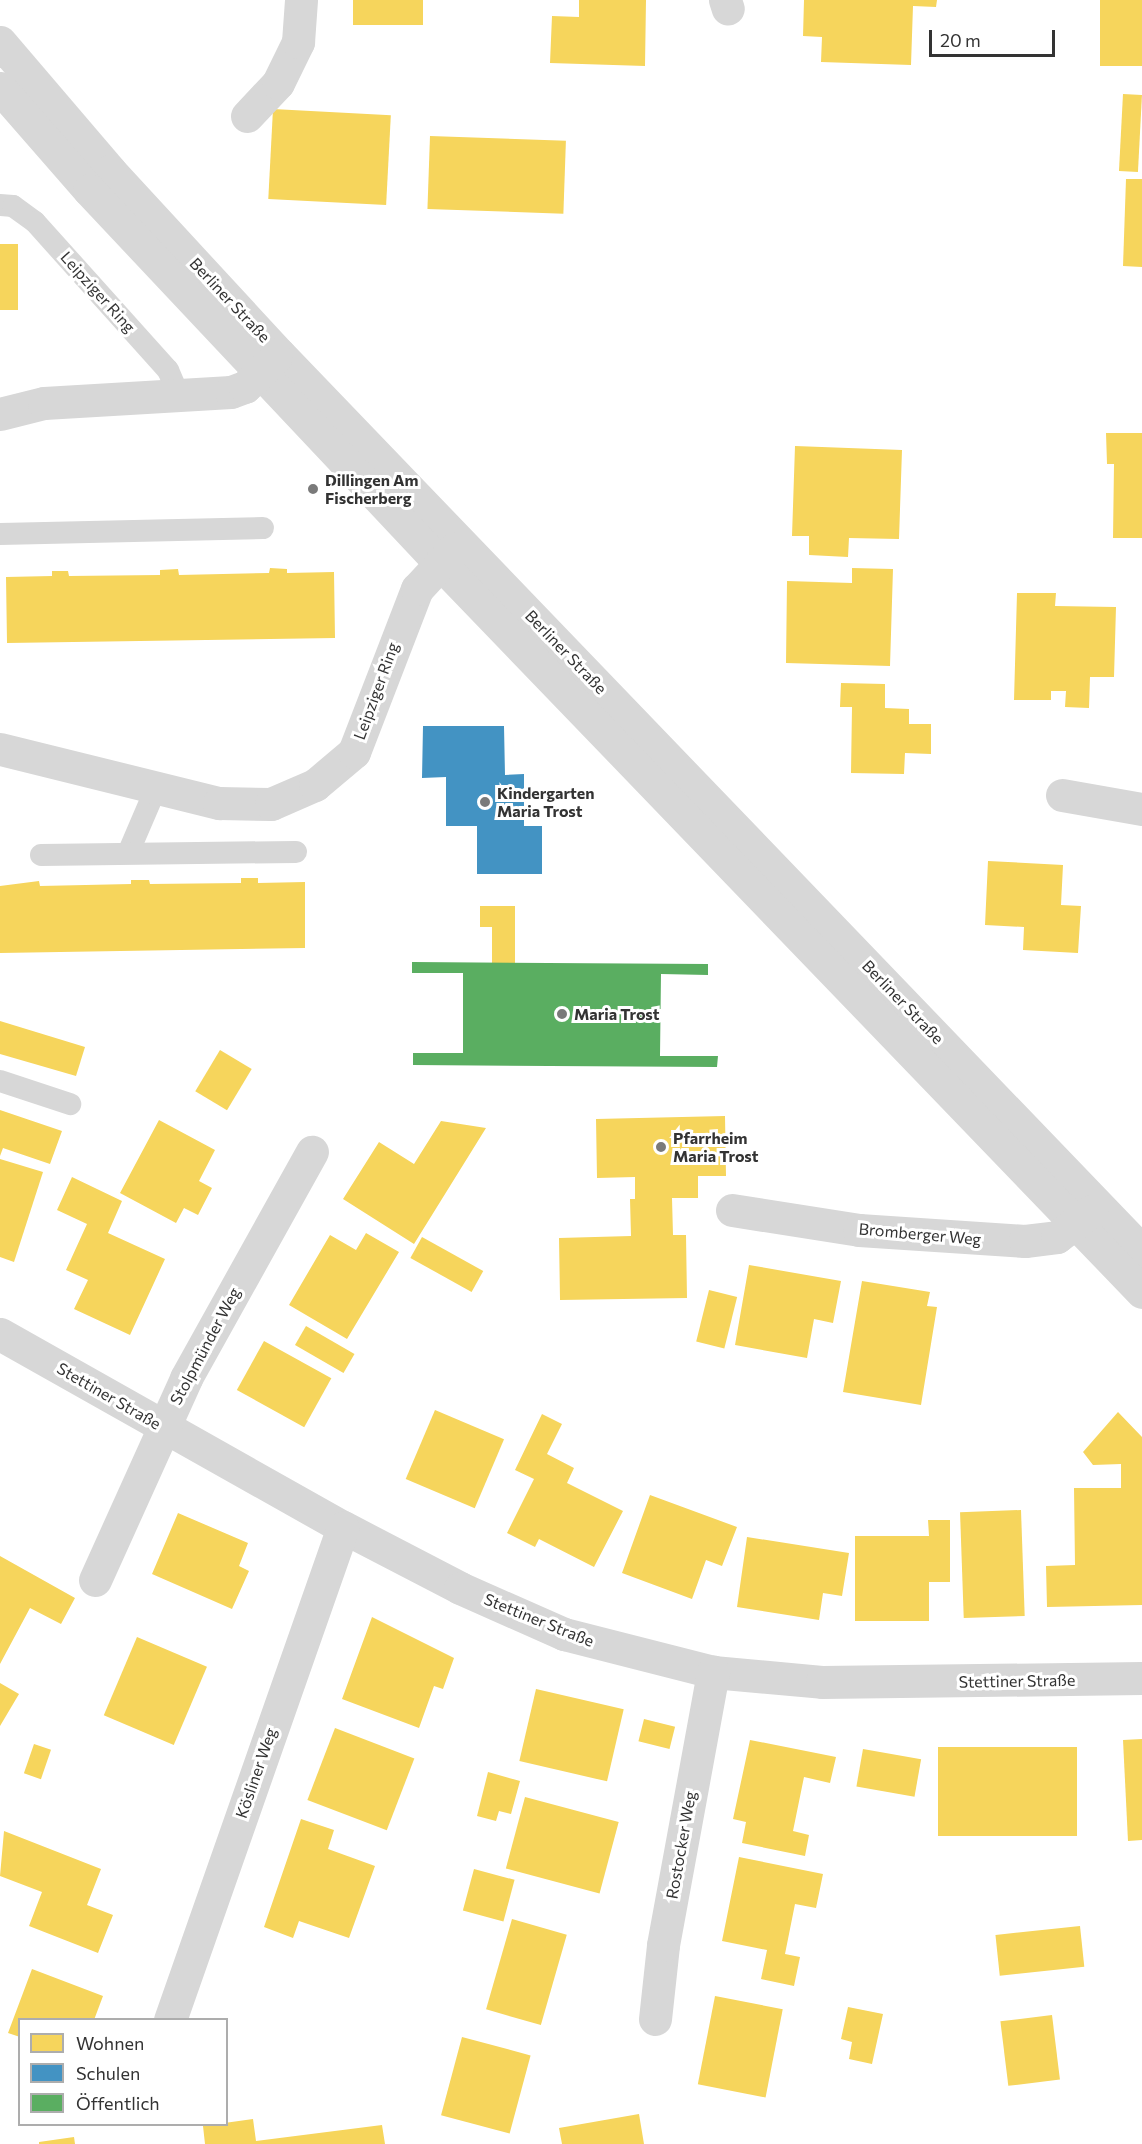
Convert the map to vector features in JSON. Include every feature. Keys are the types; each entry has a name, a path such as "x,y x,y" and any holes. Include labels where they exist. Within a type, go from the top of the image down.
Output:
{"street":[{"path":"247,116 278,83 298,42 302,0"},
{"name":"Berliner Straße","path":"0,42 270,364"},
{"name":"Berliner Straße","path":"0,88 89,190 270,364 1086,1215 1142,1292"},
{"path":"0,414 44,403 180,398 231,392 245,387 270,364"},
{"name":"Leipziger Ring","path":"0,749 219,803 272,804 315,785 354,752 417,589 450,553"},
{"path":"1062,795 1142,809"},
{"name":"Stolpmünder Weg","path":"95,1580 163,1426 312,1152"},
{"name":"Bromberger Weg","path":"732,1210 936,1238 1025,1241 1057,1237 1086,1215"},
{"name":"Berliner Straße","path":"1086,1215 1142,1251"},
{"name":"Stettiner Straße","path":"0,1334 343,1527 460,1588 564,1634 713,1672 822,1682 1142,1678"},
{"name":"Kösliner Weg","path":"170,2018 343,1527"},
{"name":"Rostocker Weg","path":"655,2019 663,1945 713,1672"}],"lane":[{"name":"Leipziger Ring","path":"0,205 13,206 35,222 168,370 180,398"},
{"path":"0,534 263,528"},
{"path":"129,852 156,788"},
{"path":"41,855 129,852 296,852"},
{"path":"0,1081 70,1104"}],"building: Wohnen":[{"path":"353,0 423,0 423,25 353,25"},
{"path":"579,0 646,0 645,66 550,63 552,16 579,17"},
{"path":"804,0 937,0 936,7 913,6 911,65 821,62 822,37 803,36"},
{"path":"1100,0 1142,0 1142,66 1100,66"},
{"path":"1123,94 1142,95 1138,172 1119,171"},
{"path":"273,109 391,115 386,205 268,199"},
{"path":"430,136 566,141 563,214 427,209"},
{"path":"1126,179 1142,179 1142,267 1123,266"},
{"path":"0,244 18,244 18,310 0,310"},
{"path":"1106,433 1142,433 1142,538 1113,538 1114,464 1107,464"},
{"path":"795,446 902,450 899,539 849,538 848,557 809,555 809,536 792,536"},
{"path":"270,568 287,569 287,573 334,572 335,638 7,643 6,577 52,576 52,571 68,571 69,576 160,575 160,570 178,569 179,575 269,573"},
{"path":"852,568 893,569 890,666 786,663 787,581 852,583"},
{"path":"1017,593 1056,593 1055,606 1116,607 1114,677 1090,677 1089,708 1065,707 1066,691 1051,691 1051,700 1014,700"},
{"path":"841,683 885,684 885,708 909,709 909,724 931,724 931,754 905,753 904,774 851,773 852,707 840,707"},
{"path":"988,861 1063,865 1061,905 1081,906 1078,953 1023,950 1024,927 985,925"},
{"path":"241,878 258,878 258,883 305,882 305,948 0,953 0,886 39,881 40,886 131,884 131,880 149,880 150,884 241,883"},
{"path":"480,906 515,906 515,963 492,963 492,927 480,927"},
{"path":"0,1021 85,1047 76,1076 0,1054"},
{"path":"220,1050 252,1069 227,1110 195,1091"},
{"path":"0,1110 62,1131 50,1164 3,1148 0,1156"},
{"path":"725,1116 726,1176 698,1176 698,1198 672,1198 673,1235 686,1235 687,1298 560,1300 559,1238 631,1236 630,1199 635,1199 635,1177 597,1178 596,1119"},
{"path":"159,1120 215,1150 199,1181 212,1188 198,1215 184,1208 176,1223 120,1193"},
{"path":"441,1121 486,1128 414,1244 343,1199 379,1142 414,1164"},
{"path":"0,1159 43,1172 14,1262 0,1257"},
{"path":"72,1177 122,1201 108,1233 165,1259 130,1335 74,1309 88,1280 66,1270 87,1224 57,1210"},
{"path":"366,1233 399,1252 347,1339 289,1305 330,1235 356,1250"},
{"path":"422,1237 483,1271 472,1292 410,1258"},
{"path":"749,1265 841,1281 833,1323 814,1319 807,1358 735,1345"},
{"path":"862,1281 930,1292 927,1306 937,1307 921,1405 843,1392"},
{"path":"709,1290 737,1297 724,1348 696,1341"},
{"path":"306,1326 354,1354 343,1373 295,1345"},
{"path":"264,1341 331,1378 304,1427 237,1390"},
{"path":"435,1410 504,1439 475,1508 406,1479"},
{"path":"1118,1412 1142,1437 1142,1605 1047,1607 1046,1566 1075,1565 1074,1488 1121,1488 1121,1464 1093,1465 1083,1452"},
{"path":"542,1414 562,1424 547,1454 574,1468 567,1483 623,1511 594,1567 539,1539 535,1547 507,1533 534,1479 515,1470"},
{"path":"650,1495 737,1527 722,1566 706,1560 692,1599 622,1573"},
{"path":"1021,1510 1025,1616 964,1618 960,1512"},
{"path":"178,1513 248,1543 239,1566 249,1571 232,1609 152,1574"},
{"path":"928,1520 950,1520 950,1582 929,1582 929,1621 855,1621 855,1536 929,1536"},
{"path":"747,1537 849,1553 842,1596 823,1593 819,1620 737,1607"},
{"path":"0,1556 75,1598 61,1624 30,1608 0,1664"},
{"path":"372,1617 454,1658 443,1689 434,1686 419,1728 342,1699"},
{"path":"137,1637 207,1667 174,1745 104,1715"},
{"path":"0,1683 19,1694 0,1726"},
{"path":"536,1689 624,1709 607,1781 519,1761"},
{"path":"644,1719 675,1727 669,1749 638,1741"},
{"path":"335,1728 414,1758 387,1830 307,1800"},
{"path":"1142,1739 1142,1840 1128,1841 1123,1740"},
{"path":"750,1740 836,1757 830,1783 804,1777 793,1831 809,1835 805,1856 742,1843 746,1822 733,1819"},
{"path":"34,1744 51,1750 41,1779 24,1773"},
{"path":"938,1747 1077,1747 1077,1836 938,1836"},
{"path":"863,1749 921,1759 915,1797 856,1786"},
{"path":"488,1772 520,1781 511,1814 499,1811 496,1821 477,1816"},
{"path":"525,1797 619,1822 600,1894 506,1868"},
{"path":"301,1819 334,1830 328,1849 375,1866 349,1938 299,1921 293,1938 264,1927"},
{"path":"4,1831 101,1869 87,1905 113,1915 98,1953 29,1926 42,1892 0,1876"},
{"path":"739,1857 823,1874 816,1908 795,1904 785,1954 800,1957 794,1986 761,1979 767,1950 722,1941"},
{"path":"474,1869 515,1880 503,1921 463,1911"},
{"path":"512,1919 567,1935 541,2025 486,2009"},
{"path":"1080,1926 1084,1967 1000,1976 995,1935"},
{"path":"32,1969 103,1996 95,2018 18,2018 18,2036 8,2033"},
{"path":"715,1996 783,2009 766,2098 698,2084"},
{"path":"848,2007 883,2014 872,2064 849,2059 852,2042 841,2039"},
{"path":"1052,2015 1060,2080 1008,2086 1000,2021"},
{"path":"462,2037 531,2055 510,2134 441,2115"},
{"path":"639,2114 644,2144 562,2144 559,2128"},
{"path":"253,2119 256,2141 382,2125 385,2144 205,2144 203,2126 228,2126 228,2122"},
{"path":"74,2137 75,2144 39,2144 39,2142"}],"building: Schulen":[{"name":"Kindergarten Maria Trost","path":"423,726 504,726 505,775 524,774 524,826 542,826 542,874 477,874 477,826 446,826 446,777 422,778"}],"building: Öffentlich":[{"name":"Maria Trost","path":"412,962 708,964 708,975 661,974 660,1056 718,1056 717,1067 413,1065 413,1053 463,1053 463,973 412,973"}],"place":[{"name":"Dillingen Am Fischerberg","path":"313,489"},
{"name":"Kindergarten Maria Trost","path":"485,802"},
{"name":"Maria Trost","path":"562,1014"},
{"name":"Pfarrheim Maria Trost","path":"661,1147"}]}
